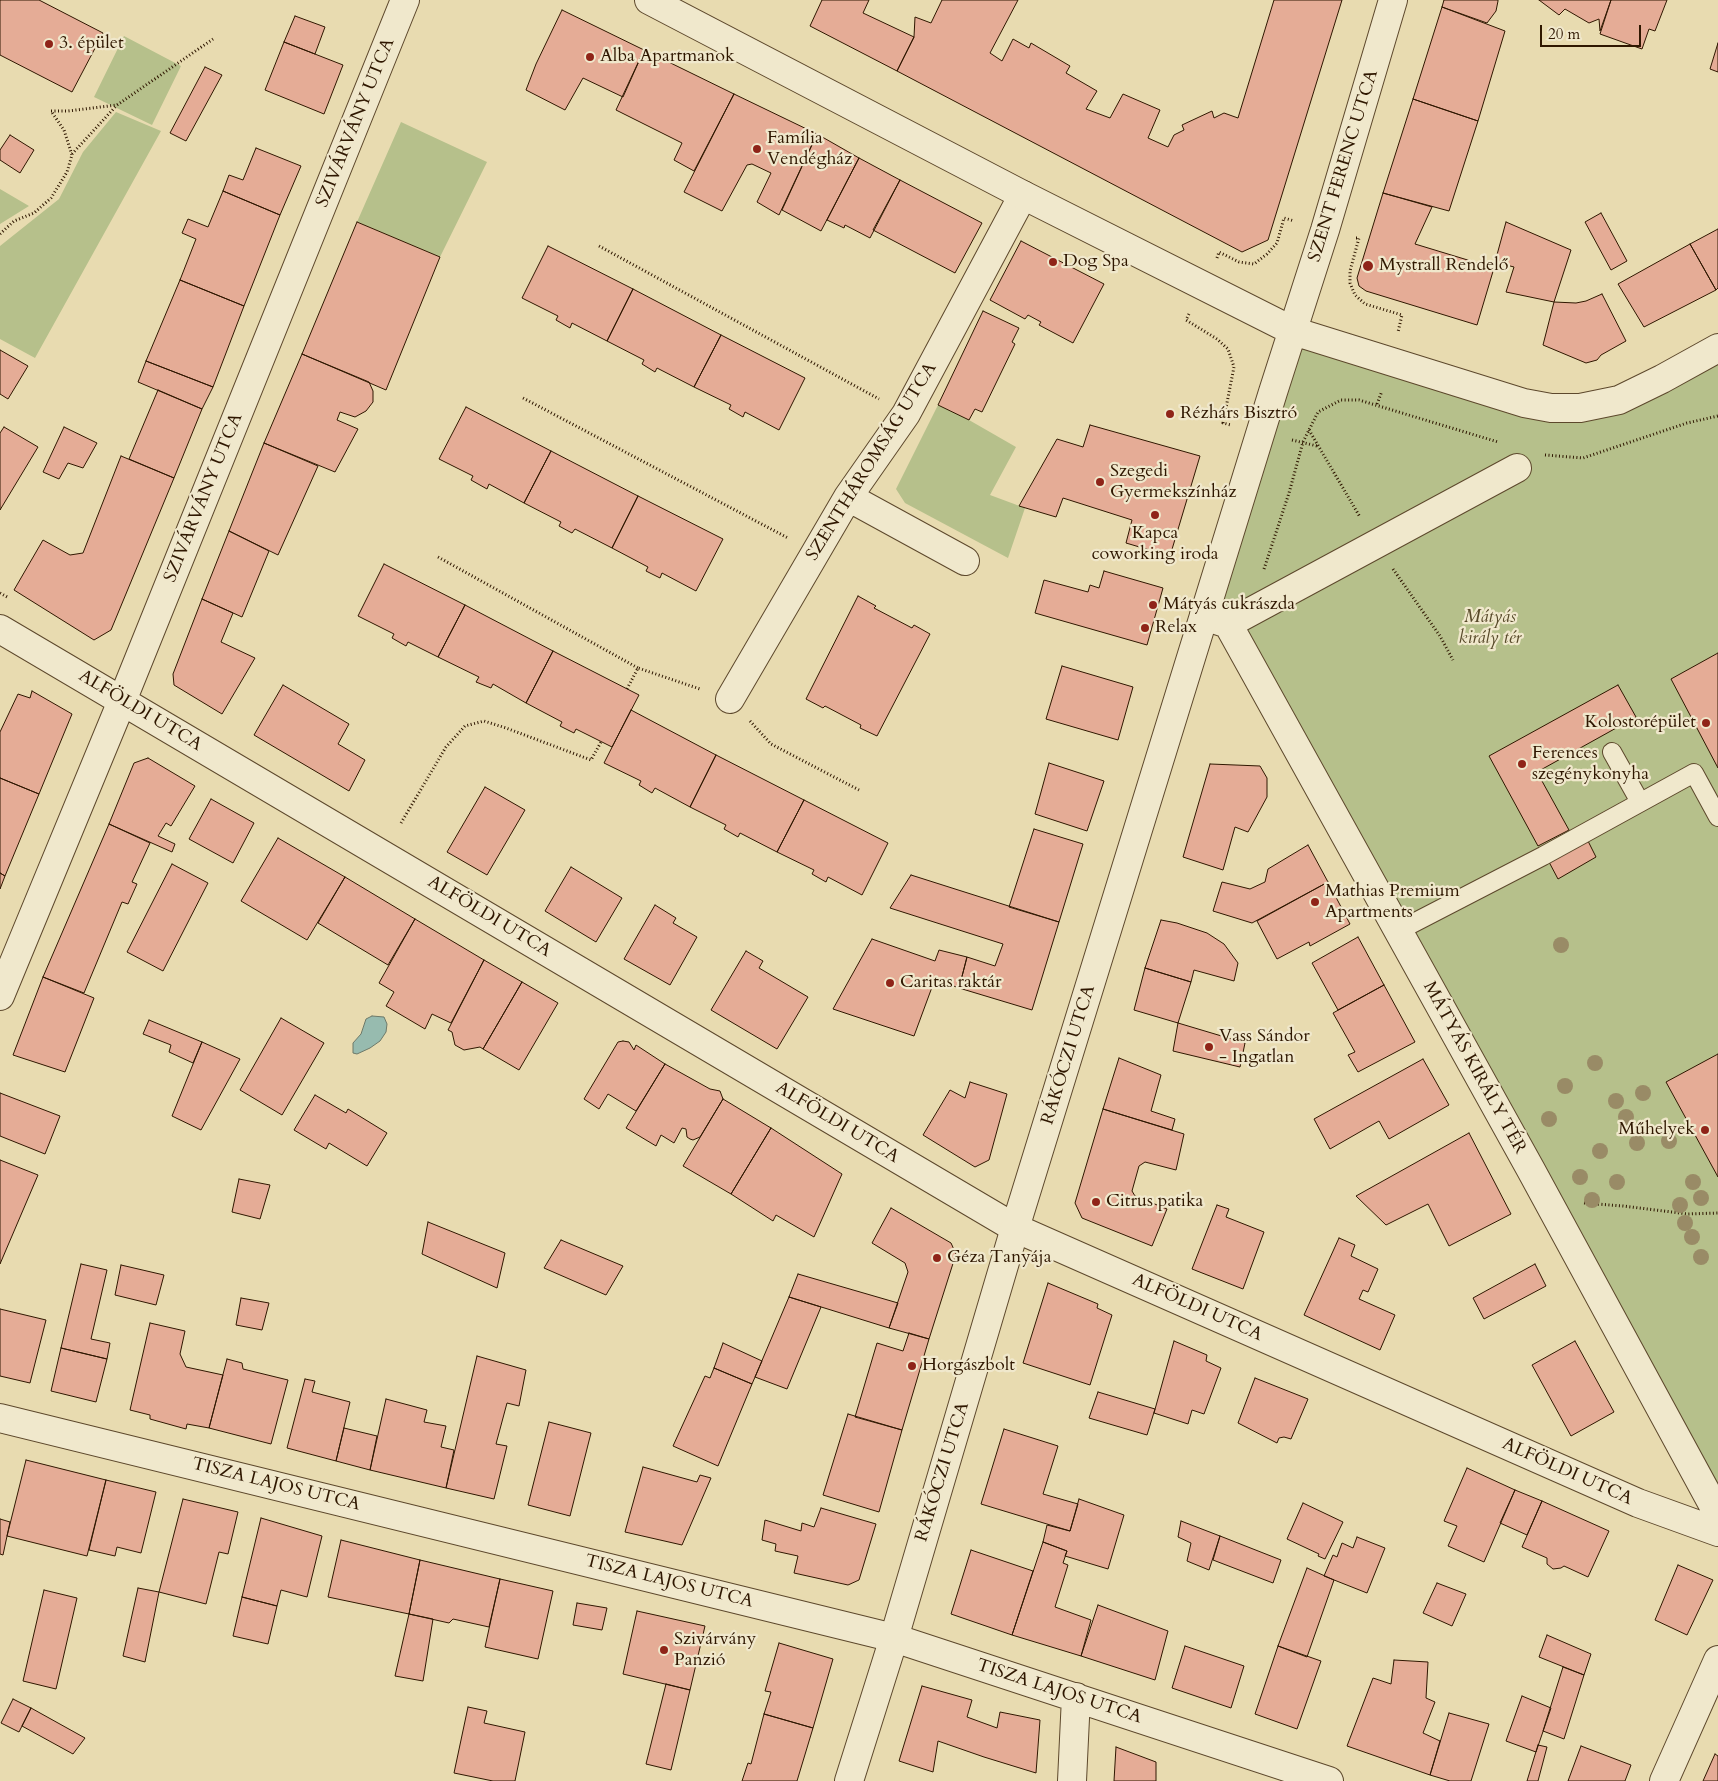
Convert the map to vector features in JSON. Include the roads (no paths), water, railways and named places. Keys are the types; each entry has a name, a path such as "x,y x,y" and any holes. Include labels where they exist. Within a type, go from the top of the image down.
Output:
{"street":[{"name":"SZIVÁRVÁNY UTCA","path":"0,996 122,701 405,0"},
{"path":"649,0 1022,195 1293,331 1524,404 1551,408 1580,408 1619,400 1662,380 1718,348"},
{"name":"SZENT FERENC UTCA","path":"1293,331 1393,0"},
{"name":"SZENTHÁROMSÁG UTCA","path":"730,699 848,497 906,414 1022,195"},
{"name":"RÁKÓCZI UTCA","path":"849,1781 894,1638 1015,1228 1216,620 1293,331"},
{"path":"1216,620 1512,457"},
{"path":"848,497 965,561"},
{"name":"MÁTYÁS KIRÁLY TÉR","path":"1216,620 1398,931 1547,1199 1718,1514"},
{"name":"ALFÖLDI UTCA","path":"0,629 1015,1228 1638,1504 1718,1532"},
{"name":"TISZA LAJOS UTCA","path":"0,1418 894,1638 1329,1781"},
{"path":"1664,1781 1718,1660"},
{"path":"1072,1781 1076,1697"}],"lane":[{"path":"1612,752 1640,802"},
{"path":"1398,931 1543,856 1694,773 1718,817"}],"water":[{"path":"372,1016 384,1017 387,1024 386,1032 380,1041 370,1048 357,1054 353,1053 353,1043 361,1034 366,1019"}],"place":[{"name":"3. épület","path":"49,44"},
{"name":"Alba Apartmanok","path":"590,57"},
{"name":"Família Vendégház","path":"757,149"},
{"name":"Dog Spa","path":"1053,262"},
{"name":"Mystrall Rendelő","path":"1368,266"},
{"name":"Rézhárs Bisztró","path":"1170,414"},
{"name":"Szegedi Gyermekszínház","path":"1100,482"},
{"name":"Kapca coworking iroda","path":"1155,515"},
{"name":"Mátyás cukrászda","path":"1153,605"},
{"name":"Relax","path":"1145,628"},
{"name":"Kolostorépület","path":"1706,723"},
{"name":"Ferences szegénykonyha","path":"1522,764"},
{"name":"Mathias Premium Apartments","path":"1315,902"},
{"name":"Caritas raktár","path":"890,983"},
{"name":"Vass Sándor - Ingatlan","path":"1209,1047"},
{"name":"Műhelyek","path":"1705,1130"},
{"name":"Citrus patika","path":"1096,1202"},
{"name":"Géza Tanyája","path":"937,1258"},
{"name":"Horgászbolt","path":"912,1366"},
{"name":"Szivárvány Panzió","path":"664,1650"}],"park label":[{"name":"Mátyás király tér","path":"1490,628"}]}
